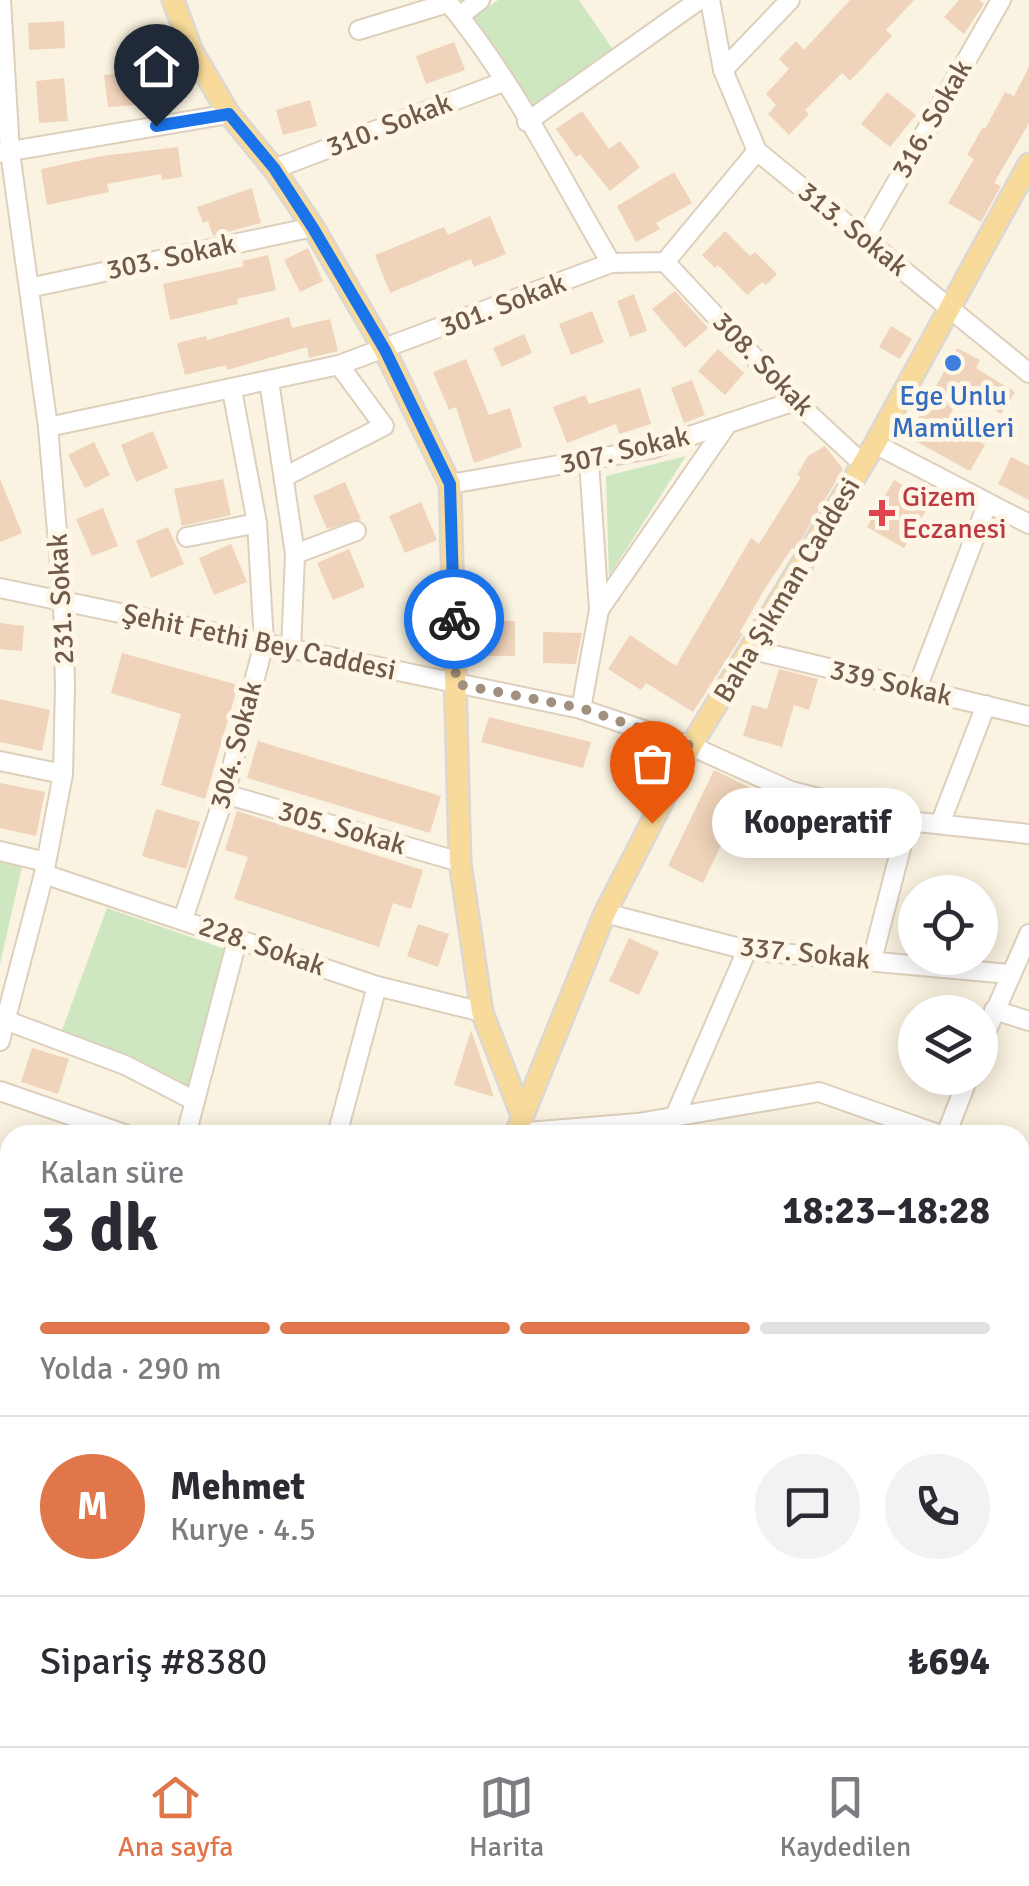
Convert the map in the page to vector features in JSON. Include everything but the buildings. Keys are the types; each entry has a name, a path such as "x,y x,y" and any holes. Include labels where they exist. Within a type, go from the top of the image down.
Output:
{"main road":[{"path":"173,0 192,50 229,114 274,168 385,350 450,484 460,862 482,1012 516,1125"},
{"name":"Baha Şıkman Caddesi","path":"518,1125 605,913 691,746 876,444 1029,164"}],"street":[{"name":"231. Sokak","path":"0,1041 45,868 62,774 66,686 48,427 5,152 1,0"},
{"path":"360,30 480,0"},
{"path":"528,122 699,0"},
{"path":"665,262 757,151 722,70 710,0"},
{"path":"722,70 790,0"},
{"name":"316. Sokak","path":"864,239 1001,0"},
{"path":"451,6 504,82 612,262"},
{"name":"310. Sokak","path":"274,168 504,82"},
{"path":"5,152 229,114"},
{"name":"313. Sokak","path":"757,151 1022,367"},
{"name":"303. Sokak","path":"29,288 313,228"},
{"name":"301. Sokak","path":"48,427 339,365 612,262 665,262"},
{"name":"308. Sokak","path":"665,262 795,400 863,464"},
{"path":"1022,367 1029,344"},
{"path":"284,477 384,426 339,365"},
{"path":"269,381 294,554 292,650"},
{"name":"304. Sokak","path":"183,919 225,794 264,643 257,523 232,390"},
{"name":"307. Sokak","path":"450,484 651,448 795,400"},
{"path":"599,610 726,426"},
{"path":"876,444 1029,524"},
{"path":"581,708 599,610 590,461"},
{"path":"916,691 987,505"},
{"path":"188,537 257,523"},
{"path":"294,554 356,531"},
{"name":"Şehit Fethi Bey Caddesi","path":"0,588 581,708 691,746 791,790 908,821 1029,834"},
{"name":"339 Sokak","path":"753,650 1029,716"},
{"path":"940,824 986,705"},
{"path":"0,761 62,774"},
{"name":"305. Sokak","path":"225,794 460,862"},
{"path":"872,960 908,821"},
{"name":"228. Sokak","path":"0,851 378,986 482,1012"},
{"name":"337. Sokak","path":"605,913 746,950 1009,974"},
{"path":"998,1000 1029,934"},
{"path":"189,1125 238,938"},
{"path":"674,1116 746,950"},
{"path":"340,1125 378,986"},
{"path":"998,1011 1029,1020"},
{"path":"6,1020 81,1046 195,1101"},
{"path":"0,1091 98,1125"},
{"path":"648,1125 674,1116 818,1092 915,1125"},
{"path":"948,1125 961,1095"}],"green space":[{"path":"498,0 579,0 614,51 530,109 471,20"},
{"path":"686,456 609,576 606,476"},
{"path":"0,853 24,858 0,964"},
{"path":"107,908 225,949 188,1089 61,1033"}],"way so far":[{"path":"454,619 456,684 581,708 691,746 652,823"}],"place":[{"name":"Ege Unlu Mamülleri","path":"953,363"},
{"name":"Gizem Eczanesi","path":"882,513"},
{"name":"Kooperatif","path":"652,823"}],"route":[{"path":"156,126 229,114 274,168 313,228 385,350 450,484 454,619"}]}
